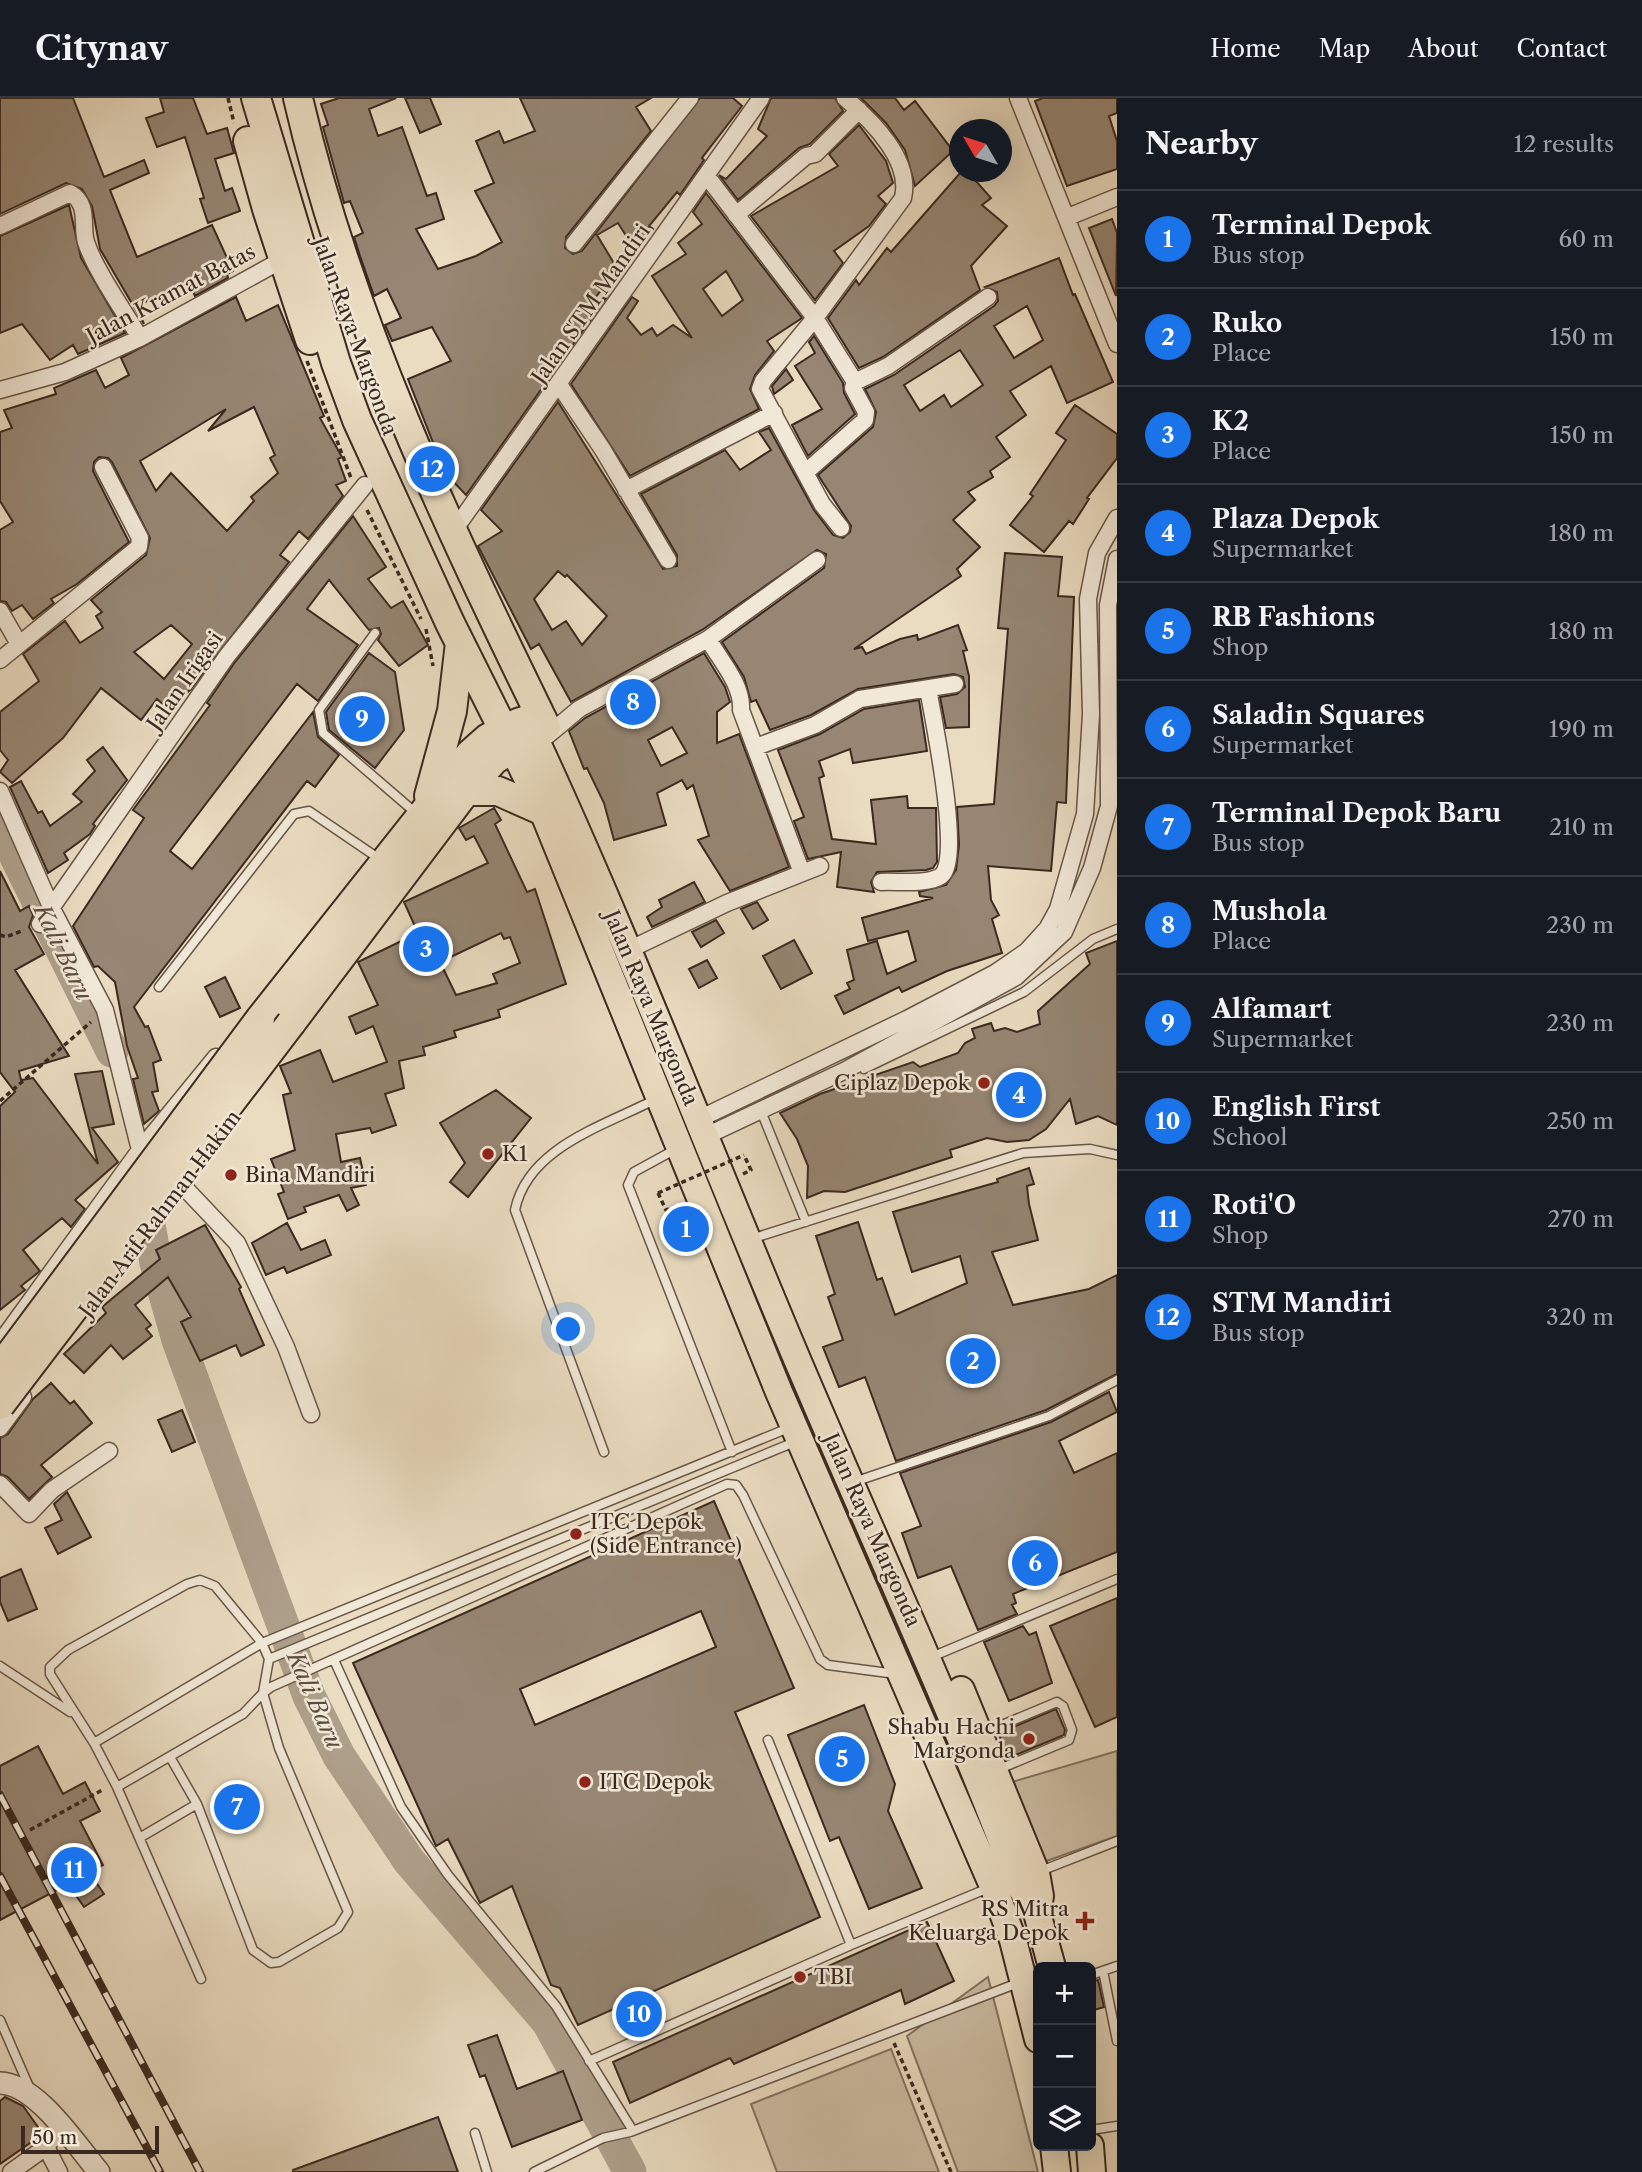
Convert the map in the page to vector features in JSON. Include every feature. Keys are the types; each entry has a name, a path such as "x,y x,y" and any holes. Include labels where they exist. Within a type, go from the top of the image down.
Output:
{"highway":[{"name":"Jalan Raya Margonda","path":"260,103 282,260 320,362 361,489 421,598 455,633 530,730"},
{"name":"Jalan Raya Margonda","path":"260,103 320,362 380,474 455,633"},
{"name":"Jalan Raya Margonda","path":"260,103 315,223 387,407 530,730"},
{"path":"422,812 452,711 455,633"},
{"name":"Jalan Arif Rahman Hakim","path":"0,1368 260,1019 301,987 466,791 494,760 530,730"},
{"name":"Jalan Arif Rahman Hakim","path":"0,1405 291,1023 301,987 383,862 422,812 470,754 530,730"},
{"path":"466,791 498,791 543,811"}],"main road":[{"name":"Jalan Raya Margonda","path":"530,730 543,811 797,1433 993,1886 1024,1980 1035,2025"},
{"name":"Jalan Raya Margonda","path":"530,730 639,945 710,1130"},
{"name":"Jalan Raya Margonda","path":"530,730 710,1130 858,1481 937,1655 979,1734 995,1771 1035,1873 1040,1896 1037,1913"},
{"name":"Jalan Raya Margonda","path":"937,1655 1018,1883 1037,1913 1051,1962"},
{"path":"1055,2151 1057,2172"},
{"path":"1091,2151 1093,2172"}],"street":[{"path":"574,244 690,98"},
{"path":"841,528 822,504 760,389 763,381 815,318 895,210 905,188 904,176 891,147 845,98"},
{"path":"1018,98 1114,325 1117,344"},
{"name":"Jalan STM Mandiri","path":"445,538 560,386 706,175 752,102"},
{"path":"736,215 806,156 815,154 859,110"},
{"path":"706,175 815,318 855,382"},
{"path":"0,226 70,193 74,195 85,213 87,244 140,338"},
{"path":"1068,217 1117,197"},
{"name":"Jalan Kramat Batas","path":"0,390 65,372 140,338 282,260"},
{"path":"806,472 865,420 866,412 853,387 855,382 888,366 988,297"},
{"path":"560,386 603,450 668,560"},
{"path":"626,490 774,413"},
{"path":"0,660 139,547 140,538 103,467"},
{"name":"Jalan Irigasi","path":"46,917 227,656 361,489"},
{"path":"1029,958 1058,909 1081,837 1090,765 1088,599 1097,553 1117,517"},
{"path":"710,1130 907,1019 995,972 1029,958 1071,922 1109,806 1112,675 1108,605 1117,559"},
{"path":"530,730 579,709 708,639 817,560"},
{"path":"0,611 19,644"},
{"path":"708,639 737,685 741,710 802,873"},
{"path":"1091,680 1112,675"},
{"path":"756,747 814,725 860,699 955,684"},
{"path":"881,882 928,879 941,876 947,868 949,823 928,689"},
{"path":"0,791 46,917 105,1010 140,1150"},
{"path":"1081,837 1102,833 1117,822"},
{"path":"639,945 727,903 820,866"},
{"name":"Jalan Arif Rahman Hakim","path":"0,1343 140,1150 228,1042 301,987"},
{"name":"Jalan Arif Rahman Hakim","path":"0,1429 267,1071 301,987"},
{"path":"183,1185 237,1243 286,1347 311,1413"},
{"path":"0,1483 29,1514 52,1490 109,1451"},
{"path":"0,2082 18,2085 32,2095 99,2172"},
{"path":"11,2172 46,2147 61,2127"},
{"path":"46,2147 60,2172"}],"lane":[{"path":"374,632 319,710 320,724 323,733 422,812"},
{"path":"159,987 294,814 309,811 383,862"},
{"path":"710,1130 764,1115 1014,997 1042,981 1093,939 1117,929"},
{"path":"604,1452 515,1210 521,1186 547,1156 658,1098"},
{"path":"764,1115 806,1222"},
{"path":"679,1148 634,1172 628,1185 732,1452"},
{"path":"755,1238 1023,1153 1090,1149 1117,1155"},
{"path":"858,1481 1049,1416 1117,1380"},
{"path":"94,1743 261,1643 732,1452 797,1433"},
{"path":"269,1660 797,1433"},
{"path":"116,1785 243,1714 271,1687 322,1667 727,1484 736,1485 743,1495 820,1659 828,1665 899,1674"},
{"path":"937,1655 1117,1579"},
{"path":"170,1757 197,1804 253,1950 263,1960 279,1962 338,1928 347,1918 346,1906 279,1748 263,1693 269,1660 261,1643 215,1586 200,1580 187,1584 55,1659 50,1674 94,1743 116,1785 201,1979"},
{"path":"334,1660 401,1807 448,1875 556,2006 632,2131"},
{"path":"0,1666 74,1715"},
{"path":"979,1734 1057,1703 1063,1706 1072,1730 1069,1740 995,1771"},
{"path":"768,1740 851,1945"},
{"path":"141,1837 197,1804"},
{"path":"1035,1873 1117,1842"},
{"path":"589,2061 851,1945 993,1886"},
{"path":"1096,1973 1117,1966"},
{"path":"1103,1971 1117,2041"},
{"path":"534,2172 603,2138 632,2131 1024,1980"},
{"path":"0,2020 4,2039 32,2095"},
{"path":"1096,2129 1117,2126"},
{"path":"475,2133 487,2172"}],"path":[{"path":"320,362 361,489 426,630 434,668"},
{"path":"0,935 6,937 46,917"},
{"path":"0,1100 91,1023"},
{"path":"666,1210 659,1194 744,1155 751,1170"},
{"path":"30,1830 116,1785"},
{"path":"889,2031 951,2172"}],"shaded area":[{"path":"1117,1751 1117,1836 1038,1864 1012,1782"},
{"path":"988,1977 1038,2172 958,2172 907,2036"},
{"path":"891,2049 939,2172 777,2172 751,2104"}],"building":[{"path":"0,98 73,98 104,177 144,160 149,173 110,190 137,257 212,225 233,271 227,274 228,278 195,296 189,282 136,306 144,324 100,249 92,206 82,189 66,183 0,214"},
{"path":"160,98 193,98 207,134 227,128 234,153 215,159 225,191 232,188 240,211 208,223 200,199 204,198 185,137 157,147 146,118 164,112"},
{"path":"339,98 396,98 369,109 378,136 402,127 427,196 436,193 444,219 416,229 438,269 476,256 502,242 475,191 494,183 476,141 499,131 504,143 535,131 520,98 651,98 636,107 651,131 566,237 565,248 573,254 582,251 700,98 733,98 742,106 702,158 704,160 680,195 677,192 649,226 653,229 635,250 618,223 597,235 618,270 594,299 598,302 609,294 466,495 445,473 408,379 451,361 432,327 392,341 385,325 401,318 387,289 374,296 360,256 354,237 363,233 350,201 344,203 323,127 328,125 321,104"},
{"path":"405,98 430,98 441,124 420,133"},
{"path":"771,98 835,98 843,111 810,144 799,148 738,200 719,175 726,179 767,136 758,129"},
{"path":"861,98 895,98 904,110 915,101 949,146 949,155 915,186 905,150 886,123"},
{"path":"1043,98 1117,98 1117,113 1109,116 1117,141 1117,169 1067,186 1035,101"},
{"path":"859,125 886,161 893,183 878,196 886,204 869,226 834,251 843,263 815,300 751,216 838,166 829,154"},
{"path":"952,182 977,182 991,198 982,205 1007,226 971,266 980,290 883,357 859,368 828,318 856,280 859,285 887,248 891,252"},
{"path":"706,193 802,318 767,341 774,351 755,375 750,389 759,409 630,476 571,384 632,297 638,301 627,318 641,335 652,328 657,336 673,325 692,338 652,276 686,254 678,243 702,224 693,212","holes":["726,271 743,300 722,316 703,289"]},
{"path":"69,205 81,258 125,333 78,354 73,345 50,360 22,324 0,333 0,236"},
{"path":"1112,219 1117,233 1116,296 1089,228"},
{"path":"1059,258 1113,382 1067,403 1051,366 1010,391 1026,415 996,437 1010,457 990,471 993,477 968,492 975,500 953,520 980,547 957,569 961,576 854,649 862,647 866,654 900,639 917,635 918,640 958,625 967,650 963,651 969,676 969,727 946,728 940,697 957,694 965,687 963,677 954,674 858,689 811,715 770,730 756,700 751,702 744,677 722,642 824,568 826,554 817,550 702,630 571,702 539,644 531,649 478,546 502,531 481,510 558,402 663,569 677,566 677,555 641,494 725,450 740,470 771,450 759,432 769,428 814,510 833,535 843,538 850,532 851,526 818,475 873,427 876,412 865,389 894,375 994,306 998,301 997,292 985,287","holes":["1027,306 1043,340 1014,358 994,326","960,350 983,385 951,407 944,395 920,411 904,385","558,571 565,577 567,575 607,616 582,645 566,621 552,630 534,599"]},
{"path":"236,297 246,321 278,305 324,416 320,418 342,457 338,459 346,481 336,485 343,496 308,539 299,531 280,555 289,562 191,689 169,710 157,699 141,720 101,688 63,738 12,783 0,772 8,760 0,750 0,712 39,681 23,654 65,621 80,643 103,628 96,616 102,612 91,600 146,555 150,538 112,462 108,458 99,457 94,462 93,471 129,542 77,584 51,599 54,603 33,619 22,605 12,611 6,602 0,601 0,530 13,522 0,501 0,432 12,428 4,410 56,394 54,388 96,370 105,388 129,375 121,358","holes":["254,407 275,455 270,458 278,473 251,497 254,501 227,531 171,473 156,491 140,461 226,409 208,431","171,625 192,644 164,679 134,652"]},
{"path":"814,336 843,383 844,393 855,414 808,456 792,425 822,409 795,366 815,353 809,342"},
{"path":"786,369 793,380 774,394 772,386"},
{"path":"1075,405 1117,434 1117,458 1087,498 1089,499 1073,524 1069,521 1044,552 1010,525 1033,496 1030,494 1066,440 1056,433"},
{"path":"353,516 386,567 368,579 391,608 403,601 428,645 399,666 378,640 381,634 379,628 369,630 329,580 307,609 358,645 318,701 297,684 170,851 192,869 313,712 318,737 339,755 315,787 307,781 134,1007 145,1027 148,1026 161,1060 153,1063 158,1091 152,1092 159,1111 144,1124 133,1079 138,1078 127,1046 115,982 98,966 94,967 73,926 144,818 133,810 210,705 207,703 235,662"},
{"path":"1005,553 1062,557 1058,596 1074,597 1066,803 1057,802 1051,871 988,866 991,900 999,915 992,919 1002,953 947,971 902,992 899,987 844,1014 835,996 850,989 847,983 854,980 847,950 877,941 887,974 916,961 908,931 868,941 862,918 933,898 920,896 919,892 946,885 956,870 959,845 957,807 994,804 1008,629 998,628"},
{"path":"369,653 395,672 404,730 375,768 329,730 326,712"},
{"path":"704,653 725,687 730,702 717,712 717,743 739,734 789,867 730,891 698,840 709,836 693,785 687,789 682,780 657,793 666,825 614,840 604,803 587,768 584,769 569,731 585,718","holes":["672,727 687,753 661,766 648,740"]},
{"path":"919,700 927,751 853,763 850,749 819,761 824,776 819,778 832,839 876,844 871,800 907,796 908,808 936,808 937,862 933,868 926,870 877,872 871,882 874,892 837,887 841,852 808,859 794,821 804,817 778,750 820,734 864,709"},
{"path":"103,747 127,780 93,824 95,826 90,834 64,853 68,860 48,873 10,787 21,781 38,813 42,811 50,826 82,802 73,794 95,771 87,760"},
{"path":"494,808 501,820 495,824 527,892 535,889 566,984 498,1010 500,1017 454,1031 456,1037 423,1047 425,1055 399,1061 404,1088 385,1094 396,1125 372,1133 370,1128 336,1134 341,1162 360,1158 366,1185 351,1188 359,1205 347,1211 339,1195 304,1207 306,1212 288,1219 278,1194 284,1192 271,1159 295,1150 283,1095 291,1093 280,1066 320,1050 333,1082 387,1062 373,1026 356,1034 349,1017 378,1005 358,962 418,933 404,902 488,863 474,836 466,840 459,828","holes":["501,933 504,939 510,937 520,963 493,974 497,983 456,995 440,962"]},
{"path":"0,871 20,911 29,906 33,915 29,927 44,954 15,970 69,1056 19,1071 21,1080 33,1078 98,1164 75,1074 102,1071 114,1124 92,1128 118,1162 75,1200 85,1209 71,1227 62,1218 23,1250 40,1271 21,1286 25,1290 0,1310 0,1106 15,1092 0,1072"},
{"path":"694,882 705,902 652,927 647,917 662,907 659,900"},
{"path":"757,902 768,920 753,929 741,909"},
{"path":"716,920 724,933 701,947 692,932"},
{"path":"794,940 812,973 781,989 763,956"},
{"name":"Ciplaz Depok","path":"1117,941 1117,1125 1098,1116 1076,1124 1070,1099 1046,1129 1029,1140 1007,1142 987,1138 950,1150 952,1157 845,1192 824,1191 807,1198 808,1166 797,1139 780,1113 820,1094 913,1062 920,1067 958,1053 965,1043 975,1038 972,1029 991,1023 994,1031 1005,1028 1017,1032 1040,1024 1038,1011 1090,964 1086,953"},
{"path":"707,960 717,978 699,988 689,969"},
{"path":"225,977 240,1008 220,1017 205,987"},
{"name":"K1","path":"496,1090 531,1118 468,1197 450,1182 465,1163 440,1123"},
{"path":"1029,1168 1034,1184 1027,1186 1029,1204 1038,1240 992,1252 1013,1305 1089,1289 1117,1275 1117,1374 1046,1410 896,1461 865,1377 839,1387 823,1347 843,1340 828,1297 835,1294 816,1236 858,1222 877,1280 882,1278 895,1315 967,1283 960,1256 912,1272 893,1212 998,1182 997,1179"},
{"path":"287,1223 301,1250 325,1240 331,1255 287,1273 284,1267 266,1275 252,1243"},
{"path":"205,1225 241,1287 239,1289 264,1345 241,1356 236,1345 200,1361 181,1322 191,1317 168,1277 135,1305 151,1325 146,1329 152,1336 123,1359 111,1345 84,1373 64,1354 106,1313 102,1307 160,1259 156,1250"},
{"path":"51,1383 70,1404 74,1401 92,1423 41,1465 52,1477 29,1499 8,1477 0,1474 0,1438 8,1434 33,1399"},
{"path":"1109,1392 1117,1412 1059,1441 1074,1473 1117,1453 1117,1552 1013,1594 1016,1603 1012,1605 1017,1614 978,1630 951,1566 918,1578 902,1533 921,1526 900,1473 1051,1422"},
{"path":"182,1410 195,1442 172,1452 158,1420"},
{"path":"67,1492 91,1537 58,1554 45,1528 62,1520 54,1504"},
{"name":"ITC Depok","path":"714,1501 794,1688 735,1712 820,1917 578,2025 560,1988 551,1985 512,1886 480,1903 448,1839 436,1846 353,1663","holes":["701,1611 716,1647 535,1725 520,1689"]},
{"path":"21,1569 37,1609 8,1621 0,1602 0,1578"},
{"path":"1117,1598 1117,1717 1095,1727 1050,1626"},
{"path":"1023,1626 1029,1635 1036,1632 1052,1683 1009,1701 984,1642"},
{"path":"864,1705 895,1784 888,1811 922,1888 869,1909 839,1837 830,1841 788,1735"},
{"name":"Shabu Hachi Margonda","path":"1056,1709 1065,1730 1064,1735 1006,1759 999,1733"},
{"path":"38,1746 63,1794 85,1782 100,1811 80,1821 103,1865 89,1872 104,1894 84,1907 68,1884 0,1920 0,1766"},
{"path":"927,1922 954,1981 905,2004 901,1990 734,2064 730,2058 630,2103 613,2062"},
{"path":"1096,1980 1104,2007 1096,2009"},
{"path":"497,2035 517,2089 563,2071 582,2120 512,2147 485,2075 480,2077 468,2045"},
{"path":"5,2097 23,2106 43,2134 0,2164 0,2101"},
{"path":"438,2117 458,2172 293,2172 293,2170"}],"waterway":[{"name":"Kali Baru","path":"0,814 16,857 112,1051"},
{"name":"Kali Baru","path":"142,1187 156,1263 178,1340 309,1696 339,1756 409,1861 548,2022 630,2172"}],"railway":[{"path":"0,1795 200,2172"},
{"path":"0,1876 160,2172"}],"place":[{"name":"STM Mandiri","path":"432,469"},
{"name":"Mushola","path":"633,702"},
{"name":"Alfamart","path":"362,719"},
{"name":"K2","path":"426,949"},
{"name":"Ciplaz Depok","path":"984,1083"},
{"name":"Plaza Depok","path":"1019,1095"},
{"name":"K1","path":"488,1154"},
{"name":"Bina Mandiri","path":"231,1175"},
{"name":"Terminal Depok","path":"686,1229"},
{"name":"Ruko","path":"973,1361"},
{"name":"ITC Depok (Side Entrance)","path":"576,1534"},
{"name":"Saladin Squares","path":"1035,1563"},
{"name":"Shabu Hachi Margonda","path":"1029,1739"},
{"name":"RB Fashions","path":"842,1759"},
{"name":"ITC Depok","path":"585,1782"},
{"name":"Terminal Depok Baru","path":"237,1807"},
{"name":"Roti'O","path":"74,1870"},
{"name":"RS Mitra Keluarga Depok","path":"1085,1921"},
{"name":"TBI","path":"800,1977"},
{"name":"English First","path":"639,2014"}]}
